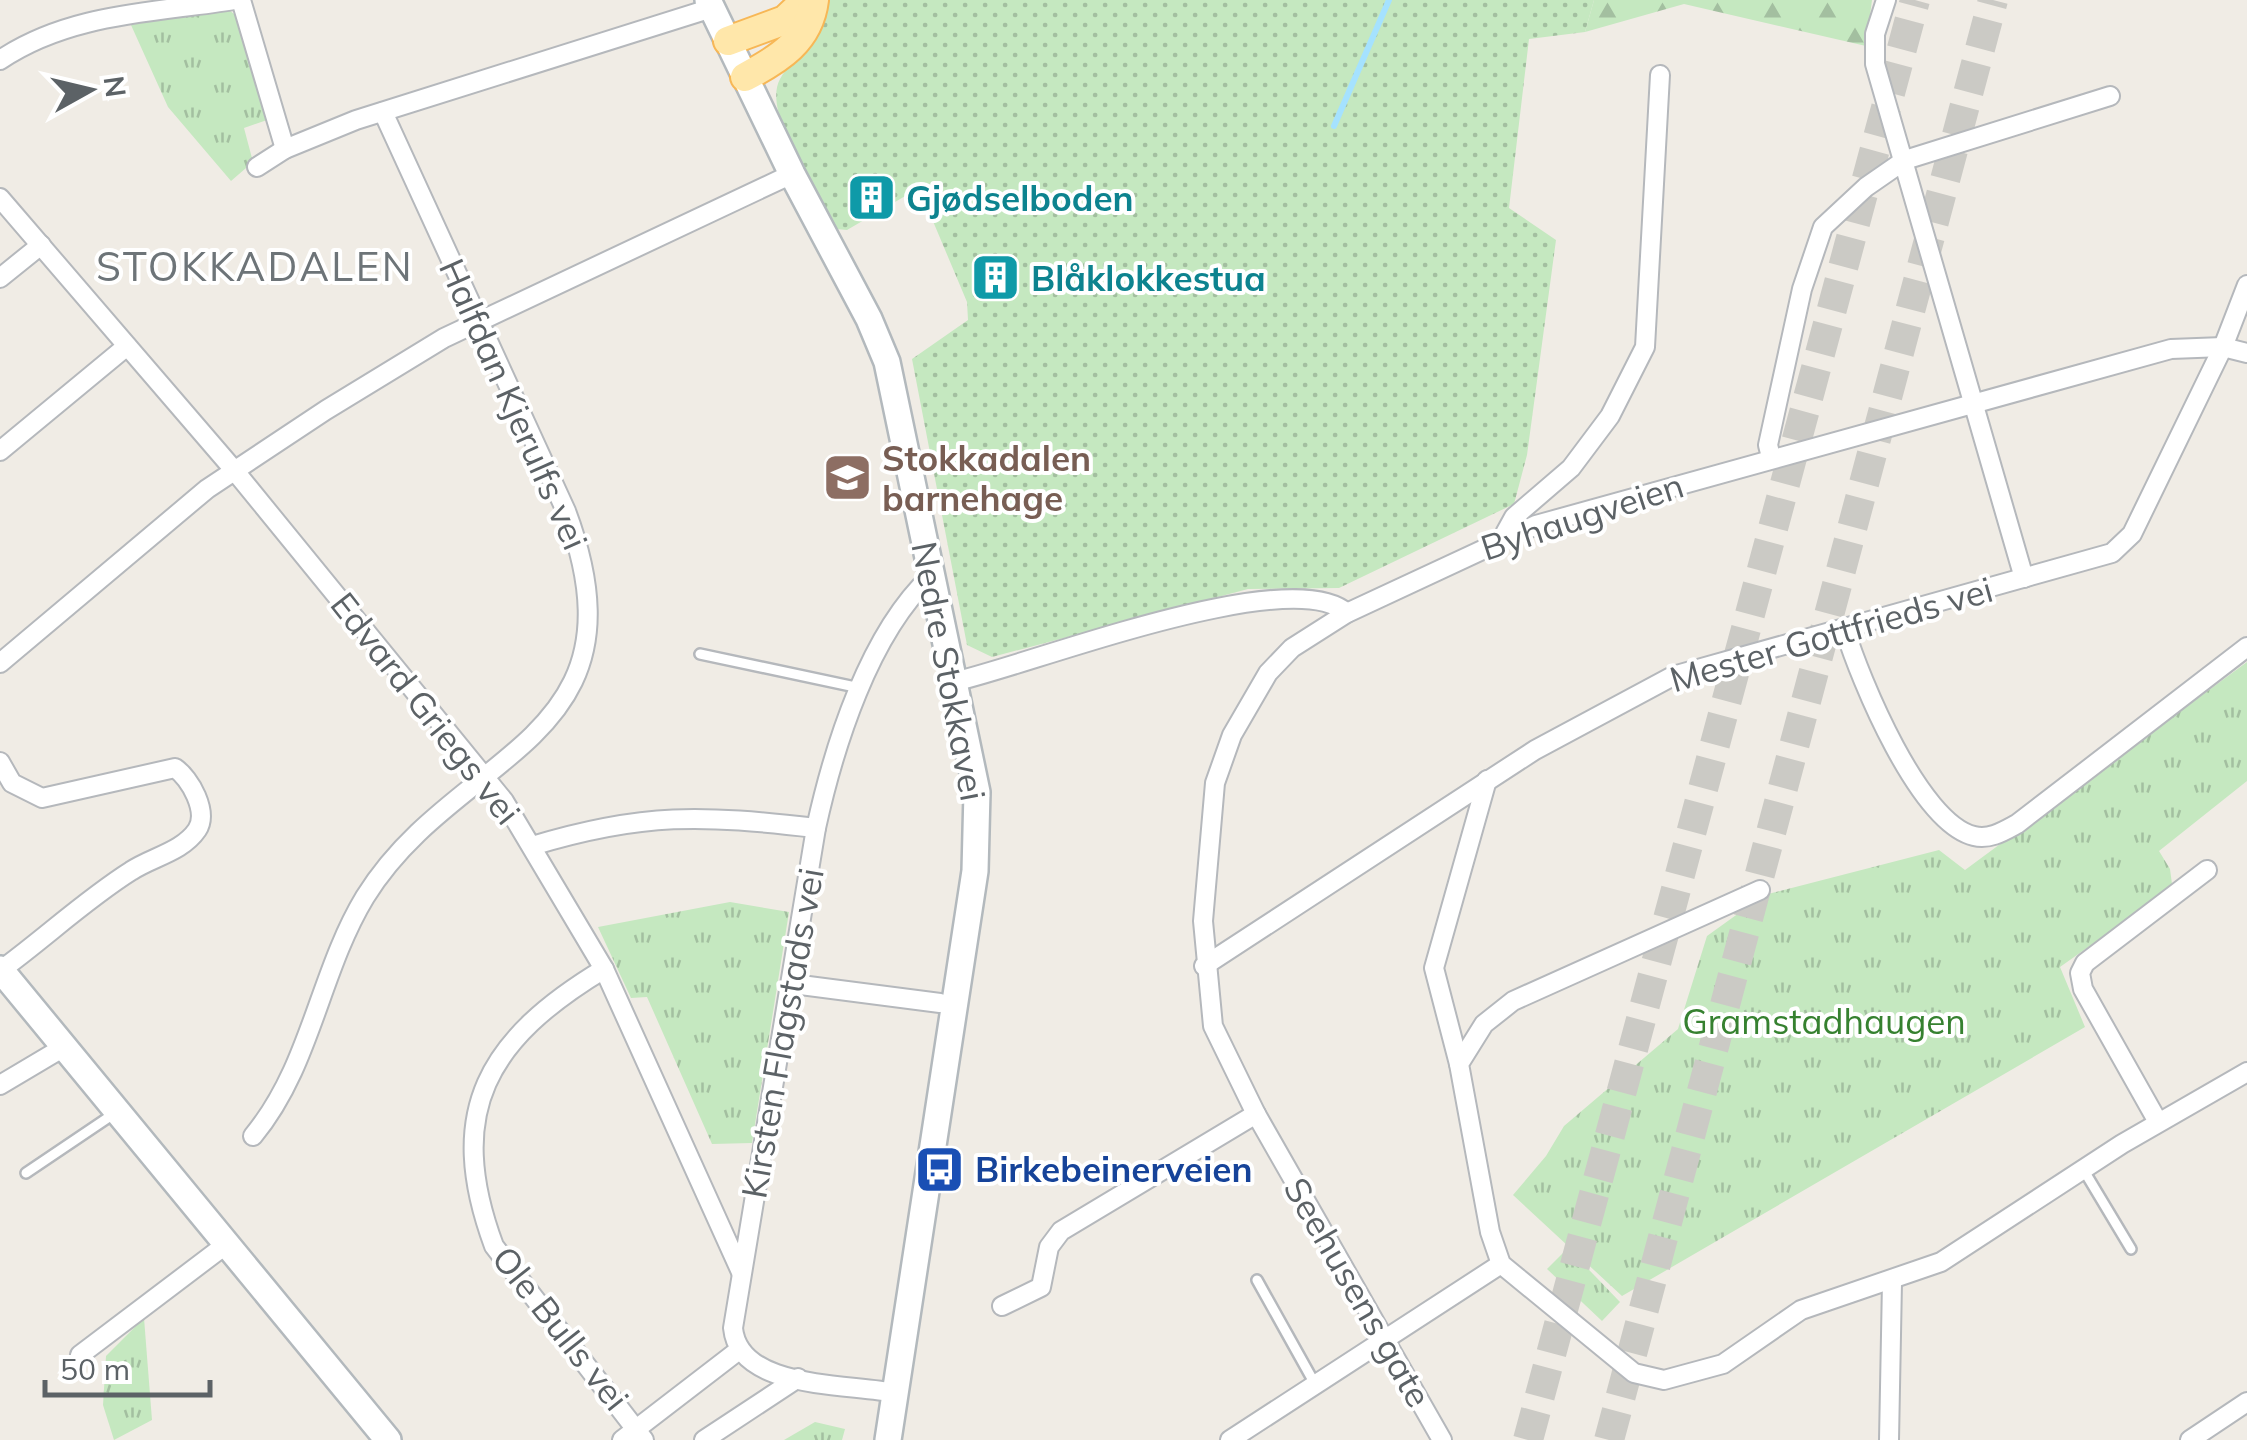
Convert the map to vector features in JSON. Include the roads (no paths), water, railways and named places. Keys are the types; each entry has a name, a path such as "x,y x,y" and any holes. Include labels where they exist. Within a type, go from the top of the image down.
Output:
{"main road":[{"path":"728,42 785,20 806,0"},
{"path":"744,77 793,46 811,18 814,0"},
{"name":"Nedre Stokkavei","path":"710,4 792,174 870,319 886,362 977,792 980,832 888,1440"},
{"path":"1,970 388,1440"}],"street":[{"path":"0,60 31,39 72,24 238,0 285,150"},
{"path":"1886,0 1875,34 1875,64 2024,578"},
{"path":"258,167 285,150 383,112 710,4"},
{"path":"1503,536 1514,517 1572,468 1610,416 1645,347 1660,74"},
{"path":"1771,457 1768,445 1802,289 1823,227 1866,187 1904,160 2110,96"},
{"name":"Halfdan Kjerulfs vei","path":"253,1136 294,1070 343,942 365,898 411,842 545,724 573,680 583,648 588,595 579,546 566,510 383,112"},
{"path":"0,663 156,530 234,470 412,358 479,321 792,174"},
{"name":"Edvard Griegs vei","path":"0,198 234,470 488,778 604,969 741,1272"},
{"path":"0,278 41,246"},
{"name":"Mester Gottfrieds vei","path":"1204,966 1487,780 1673,676 2090,563 2123,544 2224,346 2247,285"},
{"path":"0,451 127,346"},
{"path":"2224,346 2247,353"},
{"name":"Byhaugveien","path":"1347,614 1503,536 1597,504 2171,349 2224,346"},
{"name":"Kirsten Flagstads vei","path":"739,1350 733,1328 741,1272 816,828 834,752 860,688 898,616 931,576"},
{"path":"953,682 1230,602 1313,598 1336,603 1347,614"},
{"name":"Seehusens gate","path":"1347,614 1292,648 1268,672 1232,736 1215,782 1208,834 1204,966 1220,1048 1442,1440"},
{"path":"1845,630 1869,701 1906,768 1952,823 1974,836 1996,836 2017,824 2247,647"},
{"path":"0,762 12,783 42,798 175,768 194,792 200,815 197,830 184,842 112,884 1,970"},
{"path":"1487,780 1434,968 1459,1064 1490,1232 1501,1264 1634,1374 1664,1380 1722,1364 1801,1310 1892,1282 1941,1262 2082,1169 2247,1072"},
{"path":"532,846 632,820 688,816 816,828"},
{"path":"2158,1122 2083,989 2080,972 2085,962 2207,870"},
{"path":"1459,1064 1484,1024 1513,1001 1760,890"},
{"name":"Ole Bulls vei","path":"604,969 542,1008 500,1056 480,1107 474,1172 480,1211 494,1246 635,1436"},
{"path":"792,984 940,1003"},
{"path":"0,1084 64,1047"},
{"path":"1002,1306 1044,1284 1049,1248 1074,1220 1256,1114"},
{"path":"80,1355 228,1243"},
{"path":"1230,1440 1501,1264"},
{"path":"1889,1440 1892,1282"},
{"path":"635,1436 739,1350 758,1368 895,1393"},
{"path":"704,1440 798,1378"},
{"path":"2190,1440 2247,1402"}],"lane":[{"path":"700,654 860,688"},
{"path":"26,1173 117,1112"},
{"path":"2082,1169 2131,1248"},
{"path":"1258,1280 1315,1384"}],"waterway":[{"path":"1334,126 1389,0"}],"tunnel":[{"path":"1528,1440 1915,0"},
{"path":"1609,1440 1993,0"}],"place":[{"name":"Gjødselboden","path":"871,198"},
{"name":"Blåklokkestua","path":"996,278"},
{"name":"Stokkadalen barnehage","path":"847,478"},
{"name":"Birkebeinerveien","path":"940,1169"}],"district":[{"name":"STOKKADALEN","path":"255,266"}],"park label":[{"name":"Gramstadhaugen","path":"1824,1021"}]}
